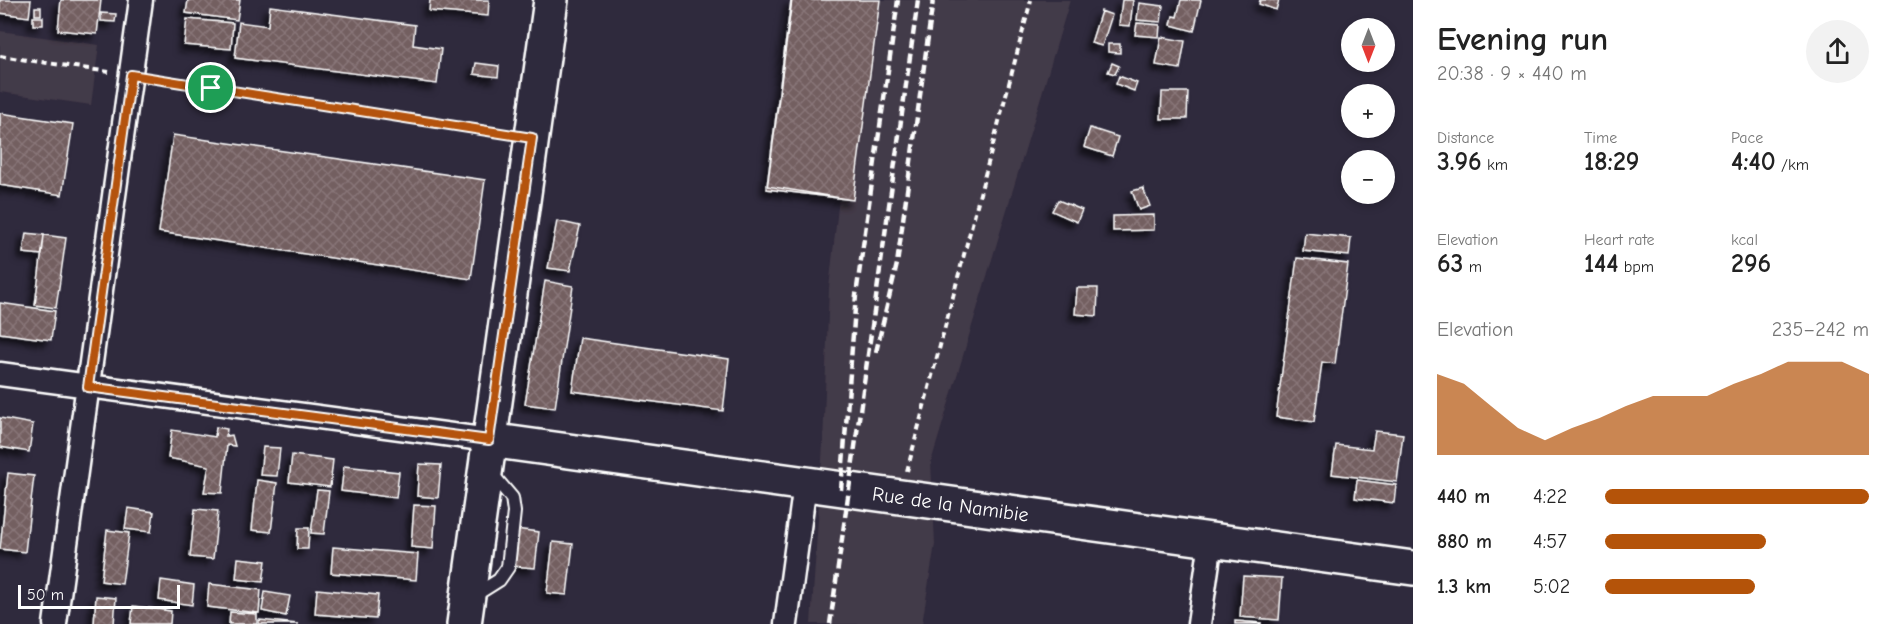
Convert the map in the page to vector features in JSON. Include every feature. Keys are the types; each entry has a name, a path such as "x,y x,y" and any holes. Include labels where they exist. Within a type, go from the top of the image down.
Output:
{"street":[{"path":"55,624 141,0"},
{"path":"466,612 551,0"},
{"path":"0,374 488,453"},
{"name":"Rue de la Namibie","path":"488,453 805,484 1413,568"},
{"path":"786,624 805,484"},
{"path":"1199,624 1211,541"}],"path":[{"path":"900,498 1031,0"},
{"path":"0,56 532,138"}],"shaded area":[{"path":"880,0 1070,0 931,462 935,544 922,624 811,624 823,444 829,288 839,198 853,200"},
{"path":"0,31 99,45 91,105 0,92"}],"building":[{"path":"0,0 31,0 29,17 0,13"},
{"path":"61,0 101,0 97,34 58,30"},
{"path":"188,0 240,0 237,20 186,13"},
{"path":"430,0 489,0 488,16 429,11"},
{"path":"791,0 880,0 853,200 767,186"},
{"path":"792,0 880,0 853,200 767,189"},
{"path":"1122,0 1133,0 1130,26 1119,25"},
{"path":"1181,0 1201,0 1194,31 1171,25 1173,16 1177,17"},
{"path":"1260,0 1279,0 1276,10 1259,4"},
{"path":"1139,3 1163,6 1161,22 1137,20"},
{"path":"270,6 415,25 413,45 441,49 437,84 235,58 239,22 268,26"},
{"path":"35,7 41,7 41,15 35,15"},
{"path":"1101,11 1112,15 1102,46 1091,43"},
{"path":"101,13 116,14 115,22 101,21"},
{"path":"33,17 43,17 43,25 33,25"},
{"path":"187,19 233,23 231,49 184,45"},
{"path":"1137,23 1160,25 1159,37 1135,35"},
{"path":"1161,37 1185,41 1180,69 1156,65"},
{"path":"1108,44 1120,44 1120,53 1108,52"},
{"path":"476,63 499,66 498,77 474,74"},
{"path":"1112,63 1119,66 1115,74 1108,72"},
{"path":"1119,76 1137,83 1134,91 1116,84"},
{"path":"1162,92 1188,92 1187,119 1161,119"},
{"path":"0,113 73,124 62,195 0,185"},
{"path":"1090,128 1118,137 1112,156 1084,147"},
{"path":"173,135 485,180 471,279 159,232"},
{"path":"1143,188 1150,206 1139,210 1132,191"},
{"path":"1058,200 1082,210 1077,222 1052,211"},
{"path":"1154,215 1154,230 1113,231 1113,216"},
{"path":"557,221 580,226 570,271 548,268"},
{"path":"26,233 44,235 42,255 23,253"},
{"path":"1305,233 1351,238 1349,256 1303,251"},
{"path":"44,235 66,238 56,308 35,305"},
{"path":"1297,258 1348,264 1335,364 1322,362 1314,422 1276,417"},
{"path":"545,281 573,286 555,408 525,404"},
{"path":"1077,288 1098,288 1097,316 1075,314"},
{"path":"0,303 55,311 51,340 0,333"},
{"path":"580,338 729,359 723,411 572,391"},
{"path":"0,418 33,424 29,452 0,447"},
{"path":"216,427 227,429 226,436 232,435 235,446 227,445 222,493 204,492 209,466 168,458 172,430 215,437"},
{"path":"1375,431 1403,434 1397,482 1332,474 1336,445 1372,449"},
{"path":"263,447 280,448 277,476 260,475"},
{"path":"292,455 333,460 330,487 289,482"},
{"path":"419,464 441,465 438,498 417,496"},
{"path":"344,466 399,472 396,498 341,491"},
{"path":"8,473 34,476 25,552 0,549"},
{"path":"257,480 277,483 271,532 252,530"},
{"path":"1357,480 1396,485 1394,503 1355,498"},
{"path":"317,490 329,491 324,534 311,533"},
{"path":"414,505 436,506 433,549 411,547"},
{"path":"128,508 154,512 151,532 125,529"},
{"path":"195,509 218,511 213,559 190,557"},
{"path":"298,528 309,528 308,549 297,549"},
{"path":"515,529 539,532 535,568 512,566"},
{"path":"107,530 129,533 122,584 101,581"},
{"path":"553,542 573,544 567,595 547,593"},
{"path":"333,547 418,554 416,580 331,573"},
{"path":"238,558 266,561 263,582 236,579"},
{"path":"1243,576 1282,578 1279,620 1240,617"},
{"path":"161,580 194,585 192,605 159,600"},
{"path":"209,584 261,590 259,613 207,607"},
{"path":"317,589 378,595 376,619 315,614"},
{"path":"265,592 290,596 286,616 262,611"},
{"path":"96,596 116,598 114,624 94,624"},
{"path":"133,606 171,611 170,624 131,624"},
{"path":"230,612 257,614 257,624 229,624"},
{"path":"259,620 298,624 259,624"},
{"path":"1235,621 1261,623 1261,624 1235,624"}],"railway":[{"path":"841,490 856,295 898,0"},
{"path":"830,624 918,0"},
{"path":"876,352 897,264 933,0"}],"route":[{"path":"131,75 211,88 532,138 489,440 88,387 131,75"}]}
